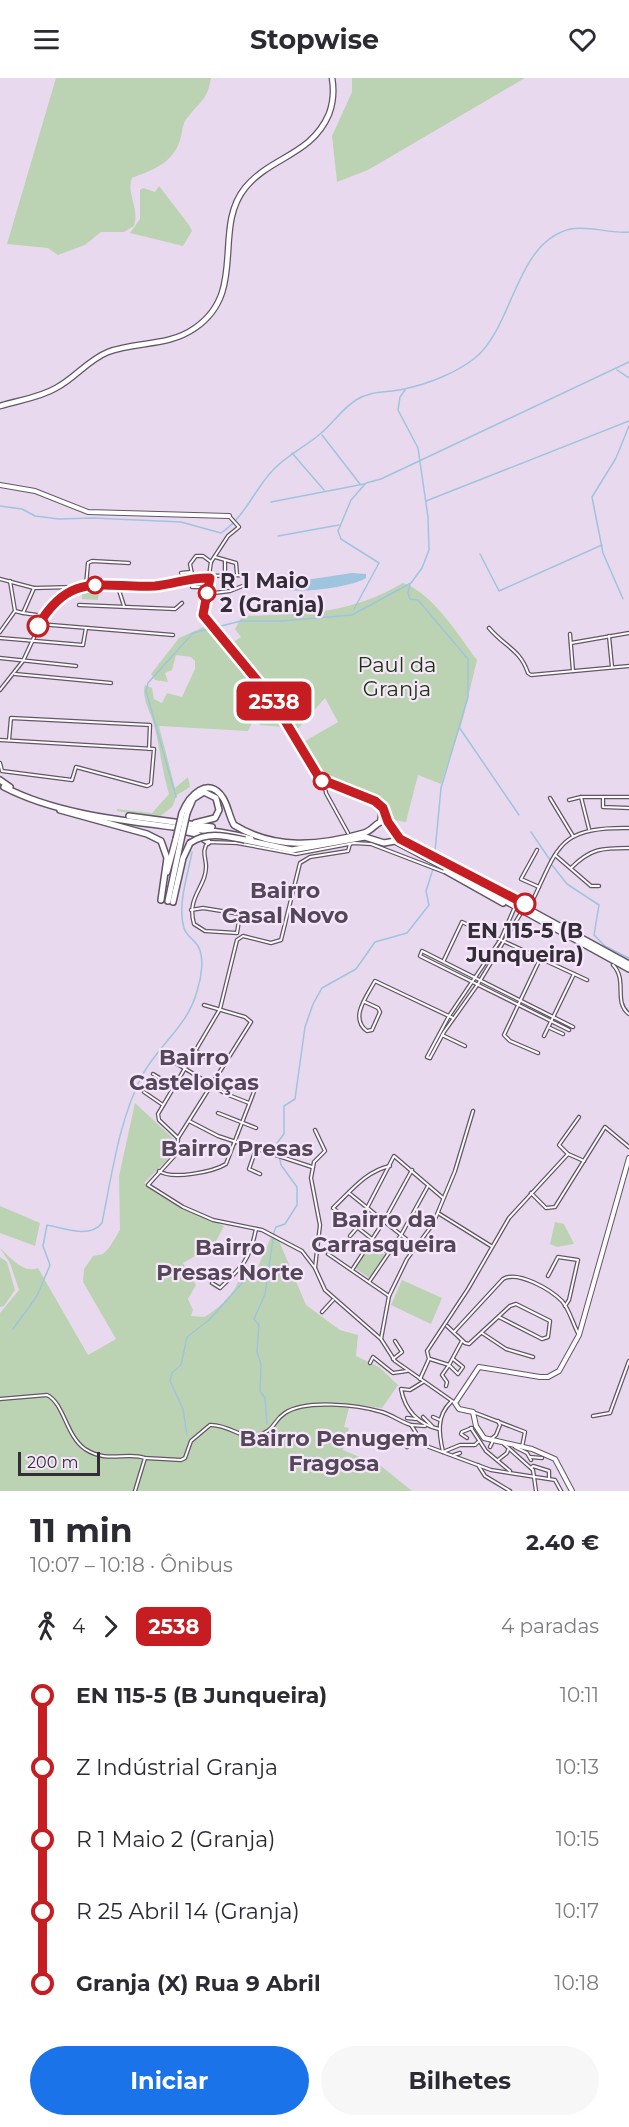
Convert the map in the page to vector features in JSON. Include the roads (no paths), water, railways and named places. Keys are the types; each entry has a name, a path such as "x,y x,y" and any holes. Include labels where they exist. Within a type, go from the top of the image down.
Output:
{"highway":[{"path":"0,780 28,796 44,801 258,836"},
{"path":"2,786 15,795 55,809 155,837 165,848 161,900"},
{"path":"2,786 50,806 161,826 231,833 283,849"},
{"path":"604,950 400,839 388,822 379,822 365,833 307,845 276,843 234,825 221,796 210,789 197,790 190,796 179,839 171,902 183,858 190,843 199,837 211,835 283,849 307,849 365,837 399,843 629,966"},
{"path":"169,822 195,823 211,820 219,810 216,798 204,792 198,795 185,813"},
{"path":"55,809 189,832 197,834 207,842"},
{"path":"373,828 376,840"},
{"path":"388,842 395,831"},
{"path":"164,879 179,839"},
{"path":"413,846 428,851 530,906 629,966"},
{"path":"434,862 521,913 564,933"}],"main road":[{"path":"0,405 49,390 105,350 174,337 192,328 207,316 221,290 233,208 238,192 254,175 309,141 320,128 329,108 330,78"}],"street":[{"path":"0,485 35,490 88,512 230,518 238,527 228,536 211,562 202,612 211,627 270,696 315,772 324,782 368,796 381,806 388,822"},
{"path":"193,579 190,564 196,556 203,556 211,562"},
{"path":"214,557 236,562 237,575"},
{"path":"225,560 225,575"},
{"path":"86,585 88,563 129,563"},
{"path":"181,573 191,572"},
{"path":"0,579 34,588 117,584 153,586 225,575 245,575 245,585 230,591 206,594"},
{"path":"0,632 15,611 10,581"},
{"path":"117,584 124,606"},
{"path":"192,586 208,587"},
{"path":"0,690 15,674 23,661 44,616 76,587"},
{"path":"23,613 34,588"},
{"path":"79,605 175,609 182,603"},
{"path":"15,611 44,616"},
{"path":"39,624 173,635"},
{"path":"0,638 83,645 86,628"},
{"path":"489,628 499,639 522,656 528,673 531,675 629,666"},
{"path":"571,643 629,633"},
{"path":"570,634 573,671"},
{"path":"609,636 612,668"},
{"path":"0,658 76,666"},
{"path":"15,674 109,683"},
{"path":"9,741 11,718 138,725 150,726 149,749"},
{"path":"0,740 154,749 151,784 147,786 75,767 72,780 2,771 0,763"},
{"path":"324,782 326,793 348,833"},
{"path":"581,797 589,829"},
{"path":"569,800 581,797 629,797"},
{"path":"603,797 603,807 629,808"},
{"path":"550,798 573,836"},
{"path":"379,822 381,806"},
{"path":"530,906 555,855 573,836 589,829 629,828"},
{"path":"191,910 203,908 240,915 237,933 201,930 194,924 191,910 191,902 204,871 204,848 207,842 237,843 296,854 350,844 371,844 453,875"},
{"path":"178,1138 158,1117 220,1009 237,940 243,936 271,943 281,940 300,863 310,857 348,851 350,844"},
{"path":"571,868 582,857 599,848 629,848"},
{"path":"537,850 521,879 539,887"},
{"path":"555,855 591,886 599,886"},
{"path":"514,909 503,940 481,980 442,1035 430,1059 427,1057 449,1016 474,982 476,978 503,940 521,913"},
{"path":"443,961 462,922 587,980"},
{"path":"569,1030 420,956 422,951 554,1015 573,1027"},
{"path":"538,1053 505,1038 504,1032 540,958"},
{"path":"613,965 621,977 622,1006 629,1014"},
{"path":"544,1036 574,974"},
{"path":"364,1002 378,1008 380,1012 372,1030 367,1031 359,1024 358,1017 364,1002 375,981 453,1018"},
{"path":"204,1005 245,1017 251,1022 178,1138 177,1153 148,1185 183,1206 213,1220 256,1229 302,1251 315,1268 325,1290 333,1300 381,1339 393,1359 426,1386 445,1395 459,1409 498,1420 525,1432 522,1447"},
{"path":"549,1027 563,1034"},
{"path":"442,1035 465,1046"},
{"path":"196,1051 207,1058"},
{"path":"171,1060 232,1098 249,1103"},
{"path":"153,1074 174,1087"},
{"path":"159,1171 174,1176 220,1167 228,1162 254,1086 242,1082"},
{"path":"144,1092 163,1105"},
{"path":"381,1339 389,1296 407,1259 434,1224 473,1111"},
{"path":"218,1113 256,1128"},
{"path":"579,1117 559,1145 568,1154 584,1161"},
{"path":"189,1121 235,1142 313,1167"},
{"path":"531,1192 546,1208 553,1208 605,1127 629,1147"},
{"path":"315,1130 325,1151 315,1160 311,1178 320,1225 315,1268"},
{"path":"256,1149 249,1169 260,1174"},
{"path":"425,1426 405,1405 400,1389 415,1388 421,1380 429,1359 427,1351 446,1325 509,1218 568,1154"},
{"path":"367,1208 394,1156 443,1198"},
{"path":"443,1452 439,1420 448,1404 453,1402 479,1367 540,1377 548,1377 559,1371 579,1335 629,1158"},
{"path":"389,1253 333,1208 371,1172 390,1166"},
{"path":"352,1270 384,1221 412,1170"},
{"path":"369,1282 401,1235 428,1186"},
{"path":"349,1193 416,1247"},
{"path":"438,1213 492,1247"},
{"path":"350,1236 357,1228"},
{"path":"212,1283 220,1288 245,1264 250,1256 256,1229"},
{"path":"328,1254 389,1296"},
{"path":"548,1276 558,1257 578,1260 569,1300 565,1305"},
{"path":"454,1332 503,1279 511,1275 541,1288 565,1305 579,1335"},
{"path":"322,1312 333,1300"},
{"path":"446,1325 462,1341 470,1344 499,1317 516,1304 550,1321 548,1337 542,1339 499,1317"},
{"path":"482,1333 506,1348 533,1357"},
{"path":"393,1359 402,1352 395,1341"},
{"path":"445,1395 447,1382 442,1375 462,1341"},
{"path":"370,1363 373,1357 393,1373 407,1371"},
{"path":"429,1359 448,1365 458,1374 464,1367 453,1359"},
{"path":"593,1416 606,1416 610,1413 619,1394 629,1360"},
{"path":"423,1389 426,1386"},
{"path":"0,1400 47,1395 57,1403 68,1429 83,1448 112,1458 181,1460 185,1458 191,1441 210,1425 232,1428 243,1436 251,1438 270,1431 284,1413 310,1406 339,1405 380,1411 411,1425 439,1429"},
{"path":"473,1412 474,1427 486,1452 511,1472"},
{"path":"423,1417 434,1428"},
{"path":"433,1417 439,1420"},
{"path":"407,1418 418,1419"},
{"path":"490,1447 491,1440 500,1425 498,1420"},
{"path":"411,1425 424,1444 478,1465 534,1478 549,1478 557,1481 561,1491"},
{"path":"467,1438 461,1434 462,1432 474,1427"},
{"path":"407,1447 419,1436"},
{"path":"480,1439 522,1447 555,1459 572,1491"},
{"path":"443,1452 475,1446 480,1439"},
{"path":"503,1443 531,1468 536,1491"},
{"path":"511,1445 531,1458 542,1458"},
{"path":"498,1460 507,1454 508,1450"},
{"path":"454,1455 460,1453"},
{"path":"135,1491 145,1458"},
{"path":"478,1465 485,1476 510,1491"},
{"path":"531,1468 533,1466 549,1471 549,1478"}],"water":[{"path":"352,573 366,574 366,578 325,589 301,591 283,589 286,583"}],"waterway":[{"path":"0,506 22,509 35,516 59,519 93,518 181,522 221,533 237,519 273,470 320,434 356,400 374,393 404,389 432,381 451,373 475,358 488,344 499,326 526,268 537,251 552,237 577,228 629,232"},
{"path":"354,609 379,563 341,539 338,531 351,500 366,483 381,479 629,362"},
{"path":"617,370 629,378"},
{"path":"176,797 146,691 148,683 193,633 241,621 282,621 352,615 411,583 422,568 429,550 428,517 418,448 398,410 400,397 405,390"},
{"path":"426,501 629,421"},
{"path":"623,599 603,553 592,497 616,458 629,426"},
{"path":"322,435 360,484"},
{"path":"292,453 324,490"},
{"path":"271,502 364,484"},
{"path":"278,536 339,525"},
{"path":"480,554 499,591 602,545"},
{"path":"410,585 408,593 410,599 418,600 468,659 468,697 441,788 435,851"},
{"path":"459,727 519,815"},
{"path":"531,832 550,860"},
{"path":"13,1329 37,1296 50,1265 43,1246 47,1225 84,1231 97,1228 102,1223 117,1147 135,1091 150,1063 181,1024 193,1003 201,975 202,962 198,946 185,931 182,919 184,890 192,852"},
{"path":"552,865 567,884 599,905 594,935 605,946 629,958"},
{"path":"267,1424 265,1398 260,1391 261,1364 257,1352 259,1325 254,1319 265,1294 274,1232 276,1227 285,1224 297,1205 297,1187 281,1165 277,1143 284,1134 284,1106 295,1099 305,1027 313,1004 322,988 356,969 375,942 407,933 429,905 426,891 433,869"},
{"path":"187,1435 183,1409 170,1381 172,1373 181,1365 187,1337 209,1320 245,1280 266,1268"}],"place":[{"name":"R 1 Maio 2 (Granja)","path":"207,593"},
{"name":"EN 115-5 (B Junqueira)","path":"525,904"}],"district":[{"name":"Bairro Casal Novo","path":"285,902"},
{"name":"Bairro Casteloiças","path":"194,1070"},
{"name":"Bairro Presas","path":"237,1148"},
{"name":"Bairro da Carrasqueira","path":"384,1232"},
{"name":"Bairro Presas Norte","path":"230,1260"},
{"name":"Bairro Penugem Fragosa","path":"334,1450"}],"park label":[{"name":"Paul da Granja","path":"397,677"}]}
